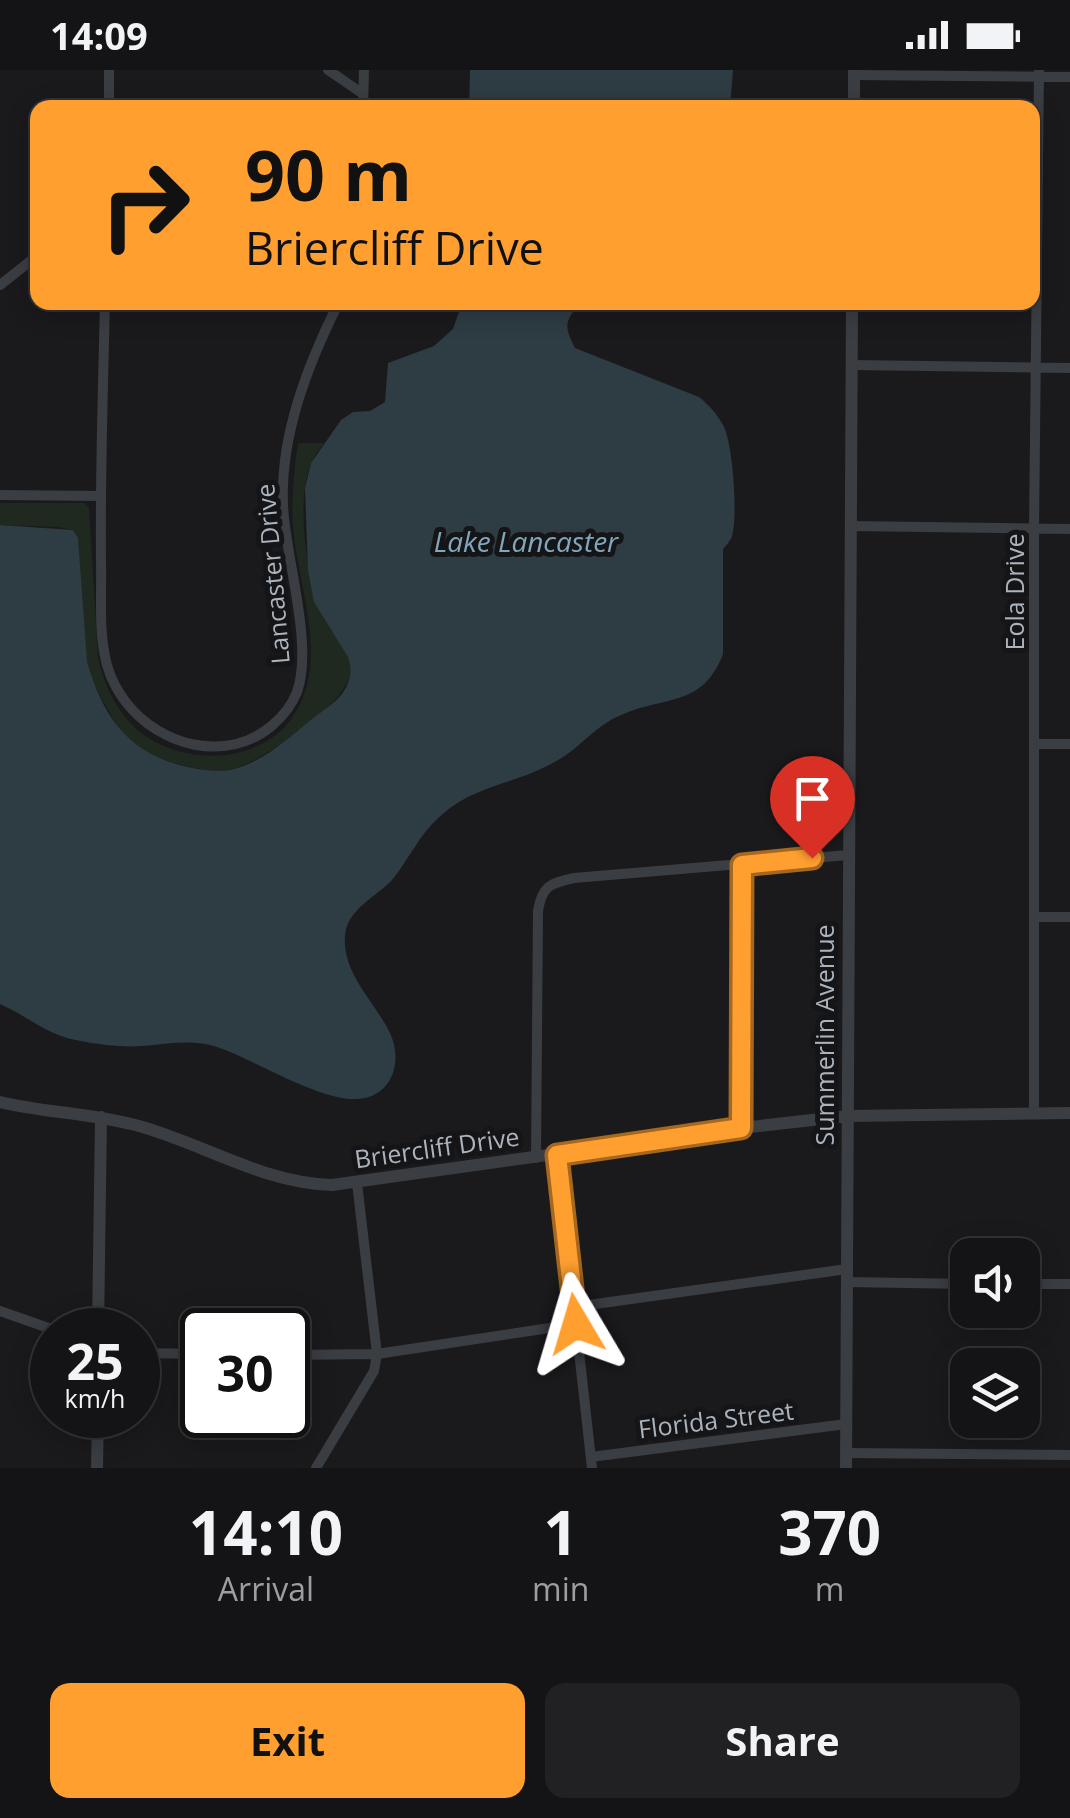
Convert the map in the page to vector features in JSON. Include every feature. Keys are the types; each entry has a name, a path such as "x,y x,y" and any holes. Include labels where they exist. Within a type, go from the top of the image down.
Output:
{"street":[{"path":"109,70 109,100"},
{"path":"328,70 363,94"},
{"path":"363,100 364,70"},
{"path":"854,100 854,72 1039,73 1070,77"},
{"name":"Eola Drive","path":"1039,73 1039,100"},
{"path":"0,284 30,260"},
{"name":"Lancaster Drive","path":"105,310 100,496 102,642 108,668 129,708 175,740 202,746 231,746 249,741 287,711 297,691 302,641 283,501 290,430 310,367 335,310"},
{"name":"Summerlin Avenue","path":"846,1460 852,310"},
{"name":"Eola Drive","path":"1034,1113 1036,310"},
{"path":"851,365 1070,368"},
{"path":"0,495 100,496"},
{"path":"850,526 1070,529"},
{"path":"1036,744 1070,744"},
{"path":"536,1158 538,911 545,888 574,878 848,855"},
{"path":"741,1128 742,865"},
{"path":"1036,917 1070,917"},
{"name":"Briercliff Drive","path":"0,1102 101,1117 164,1133 280,1179 306,1184 357,1183 848,1116 1070,1114"},
{"path":"98,1308 101,1117"},
{"path":"557,1155 592,1462"},
{"path":"316,1468 368,1386 377,1354 357,1183"},
{"path":"574,1307 847,1276 950,1283"},
{"path":"1040,1284 1070,1284"},
{"path":"0,1311 30,1322"},
{"path":"310,1355 377,1354 576,1324"},
{"name":"Florida Street","path":"592,1462 846,1424"},
{"path":"98,1438 98,1468"},
{"path":"846,1460 1070,1455"}],"green space":[{"path":"298,443 324,443 312,460 306,479 305,542 319,604 349,659 349,679 339,695 306,726 267,753 236,768 208,770 158,757 129,740 93,681 82,625 78,538 73,530 59,527 0,525 0,503 84,503 89,508 98,657 114,700 135,728 182,752 224,755 245,751 264,743 294,715 310,671 309,623 293,527"}],"water":[{"path":"470,70 733,70 731,100 469,100"},
{"name":"Lake Lancaster","path":"460,310 575,310 568,324 575,348 699,397 719,418 730,449 735,513 732,536 723,549 723,654 714,672 692,692 619,716 558,760 457,803 427,830 392,880 356,911 345,936 348,962 389,1031 395,1051 390,1080 375,1094 350,1099 331,1096 205,1044 119,1046 67,1038 0,1004 0,525 73,530 78,538 87,661 110,716 134,743 167,761 188,767 217,771 245,765 285,741 335,701 350,676 348,657 314,602 308,570 305,488 311,463 341,420 385,402 388,363 434,346 453,329"}],"route":[{"path":"576,1324 557,1155 741,1128 742,865 812,858"}]}
